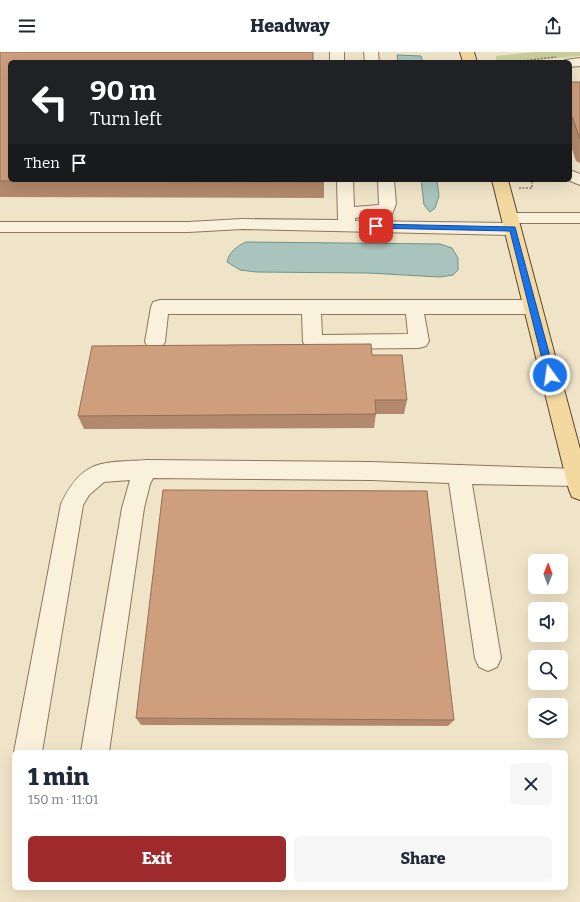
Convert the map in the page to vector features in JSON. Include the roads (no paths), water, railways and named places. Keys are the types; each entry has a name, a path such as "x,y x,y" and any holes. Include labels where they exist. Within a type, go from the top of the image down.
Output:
{"main road":[{"path":"507,184 511,223 578,484"}],"street":[{"path":"345,182 347,219"},
{"path":"347,219 386,210 388,204 386,182"},
{"path":"0,227 188,227 347,219 511,223 580,218"},
{"path":"155,342 160,306 533,307"},
{"path":"311,306 313,342 419,341 414,307"},
{"path":"28,750 72,504 81,488 99,473 147,469 371,471 459,474 578,484"},
{"path":"95,750 132,508 139,483 147,469"},
{"path":"459,474 488,658"}],"water":[{"path":"397,55 421,56 422,60 398,60"},
{"path":"421,182 437,182 439,196 435,208 430,212 424,205"},
{"path":"246,242 440,244 452,248 458,258 458,270 453,275 440,277 368,273 256,272 240,270 227,262 234,250"}]}
